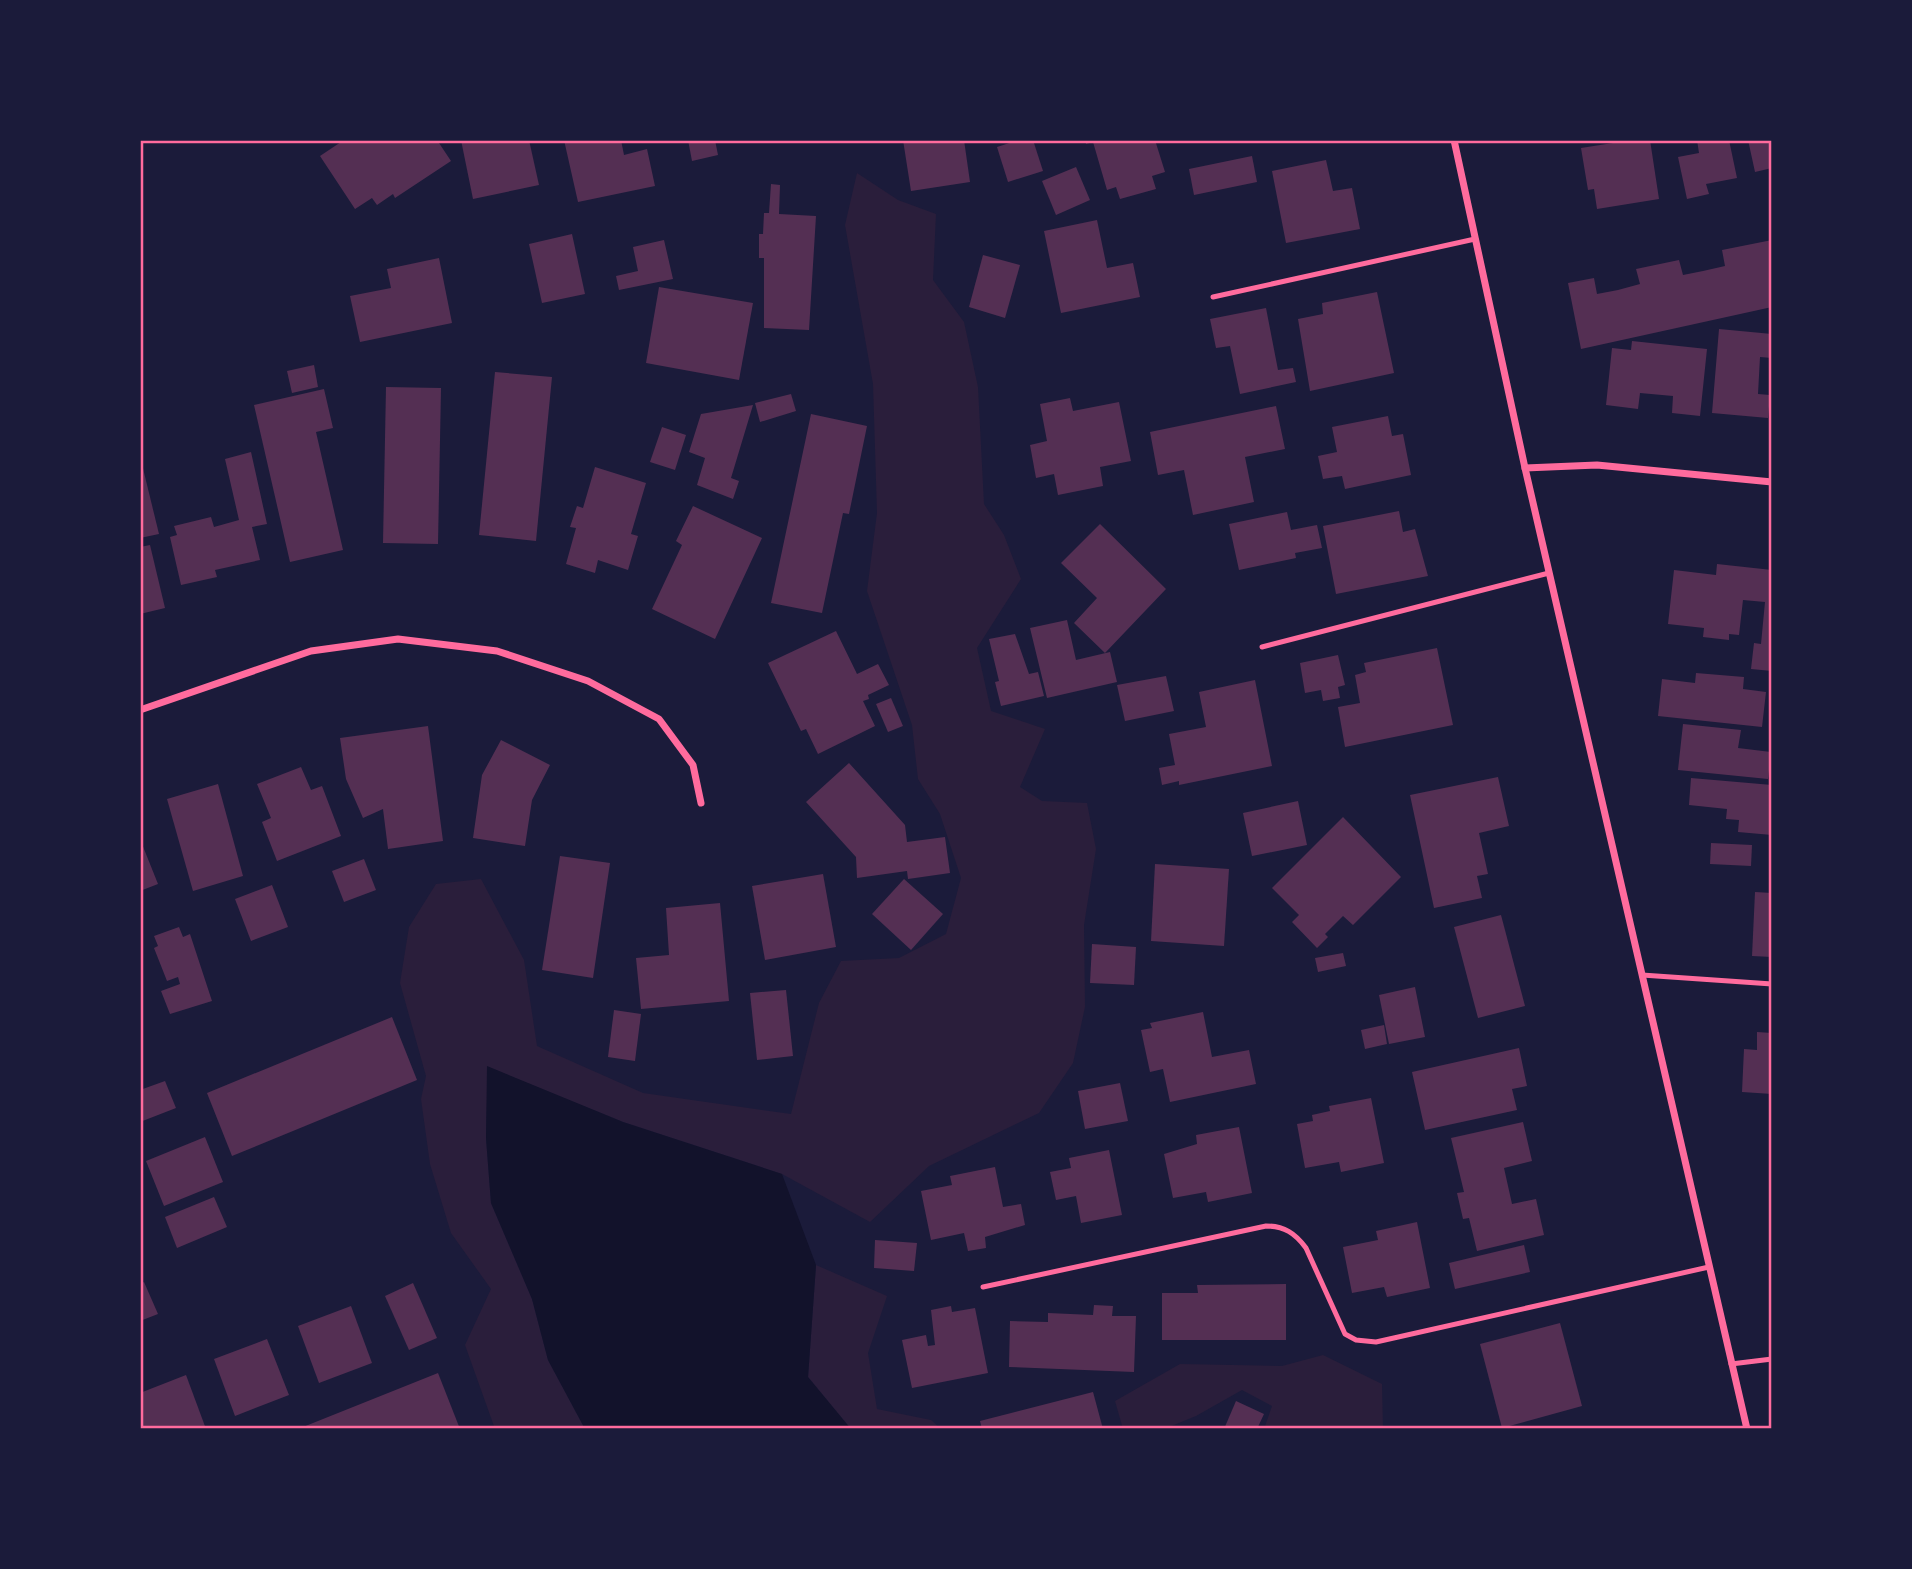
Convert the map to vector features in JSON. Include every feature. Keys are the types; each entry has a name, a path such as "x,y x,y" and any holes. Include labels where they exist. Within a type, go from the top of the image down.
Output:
{"street":[{"path":"1454,140 1525,468 1746,1429"},
{"path":"1525,468 1597,465 1772,482"},
{"path":"140,710 311,651 398,639 497,651 588,681 659,719 693,765 701,803"}],"lane":[{"path":"1213,297 1475,239"},
{"path":"1262,647 1549,573"},
{"path":"1642,975 1772,984"},
{"path":"983,1287 1266,1226 1277,1226 1298,1237 1306,1248 1345,1334 1356,1340 1376,1342 1709,1267"},
{"path":"1731,1364 1772,1359"}],"shaded area":[{"path":"857,173 898,200 936,214 933,280 964,322 978,387 984,504 1004,535 1021,579 977,648 991,711 1045,729 1020,787 1042,801 1087,803 1096,849 1084,925 1085,1007 1073,1063 1039,1113 929,1166 870,1222 782,1174 623,1122 488,1067 486,1138 491,1203 532,1299 548,1360 585,1429 495,1429 465,1345 491,1289 451,1233 430,1164 421,1099 426,1076 400,983 409,927 436,884 481,879 524,960 537,1046 643,1093 791,1114 819,1003 841,961 899,958 946,934 961,878 940,814 918,779 912,725 867,591 877,513 873,384 845,225"},
{"path":"487,1066 623,1122 782,1174 816,1265 808,1377 851,1429 585,1429 548,1360 532,1299 491,1203 486,1138"},
{"path":"816,1265 887,1296 868,1353 877,1409 931,1420 941,1429 851,1429 808,1377"},
{"path":"1323,1355 1382,1384 1383,1429 1264,1429 1272,1406 1242,1390 1196,1416 1164,1429 1123,1429 1115,1401 1180,1364 1282,1366"}],"building":[{"path":"344,140 437,140 451,161 395,198 393,194 377,205 372,198 355,209 320,156"},
{"path":"461,140 529,140 539,185 473,199"},
{"path":"564,140 621,140 624,155 647,149 655,186 578,202"},
{"path":"688,140 715,140 718,155 692,161"},
{"path":"903,140 964,140 970,182 911,191"},
{"path":"1019,140 1033,140 1043,171 1008,182 997,147"},
{"path":"1085,140 1155,140 1165,172 1152,176 1156,189 1120,199 1116,187 1107,190 1093,142 1086,144"},
{"path":"1650,140 1659,199 1597,209 1594,189 1588,190 1581,148"},
{"path":"1697,140 1729,140 1737,178 1706,184 1709,194 1687,199 1678,157 1699,153"},
{"path":"1748,140 1772,140 1772,168 1755,172"},
{"path":"1252,156 1257,182 1194,195 1189,169"},
{"path":"1326,160 1333,191 1352,188 1360,229 1286,243 1272,171"},
{"path":"1076,167 1090,200 1056,215 1042,181"},
{"path":"771,184 780,185 779,214 816,216 809,330 764,328 764,258 759,258 759,234 763,234 764,213 769,213"},
{"path":"1097,220 1107,268 1133,263 1140,297 1061,313 1044,231"},
{"path":"572,234 585,294 542,303 529,244"},
{"path":"664,240 673,279 619,290 616,276 638,271 633,247"},
{"path":"1772,240 1772,307 1581,349 1568,283 1594,278 1597,294 1618,290 1640,284 1636,269 1679,260 1683,275 1703,271 1725,266 1722,250"},
{"path":"983,255 1020,265 1005,318 969,307"},
{"path":"439,258 452,323 360,342 350,296 391,288 387,269"},
{"path":"659,287 753,303 739,380 646,363"},
{"path":"1377,292 1394,373 1310,391 1298,319 1323,314 1322,303"},
{"path":"1266,308 1278,370 1293,368 1296,382 1240,394 1230,346 1216,348 1210,319"},
{"path":"1719,329 1772,334 1772,358 1760,357 1758,394 1770,395 1768,418 1712,413"},
{"path":"1632,341 1707,349 1700,416 1672,413 1673,396 1640,393 1638,409 1606,405 1612,348 1631,350"},
{"path":"314,365 318,387 292,393 287,371"},
{"path":"495,372 552,377 536,541 479,535"},
{"path":"386,387 441,388 438,544 383,543"},
{"path":"324,389 333,428 316,432 343,550 290,562 254,405"},
{"path":"791,394 796,411 760,422 755,403"},
{"path":"1070,398 1073,411 1119,402 1131,461 1100,467 1103,486 1058,495 1054,474 1036,478 1030,445 1047,441 1040,404"},
{"path":"753,405 731,478 739,481 733,499 697,485 705,458 689,452 701,414"},
{"path":"1276,406 1285,449 1245,457 1254,502 1193,515 1184,470 1158,475 1150,432"},
{"path":"811,414 867,426 849,514 843,513 822,613 771,603"},
{"path":"1388,416 1392,436 1403,434 1411,475 1345,489 1342,476 1323,479 1318,456 1337,452 1332,427"},
{"path":"662,427 686,435 675,470 650,462"},
{"path":"251,452 267,524 252,527 260,560 215,570 217,577 181,585 170,537 177,535 174,526 211,517 214,527 239,520 225,459"},
{"path":"140,456 159,534 140,538"},
{"path":"595,467 646,483 631,534 638,536 628,570 598,560 595,573 566,564 576,528 570,527 577,506 583,508"},
{"path":"693,506 762,538 715,639 652,609 682,545 676,541"},
{"path":"1399,511 1403,532 1415,529 1428,576 1336,594 1323,526"},
{"path":"1287,512 1291,530 1317,525 1322,548 1295,553 1296,558 1239,570 1229,524"},
{"path":"1100,524 1166,589 1105,653 1074,623 1097,598 1061,563"},
{"path":"150,545 165,608 140,614 140,547"},
{"path":"1717,564 1772,570 1772,671 1751,669 1754,643 1761,644 1765,602 1743,600 1739,635 1729,634 1729,640 1703,637 1704,628 1668,624 1674,570 1716,575"},
{"path":"1067,620 1076,660 1110,652 1117,682 1047,698 1030,628"},
{"path":"836,631 857,674 878,664 889,685 868,695 869,699 863,701 875,726 818,754 806,729 801,731 768,663"},
{"path":"1015,634 1029,674 1038,672 1044,696 1001,706 995,682 999,681 989,639"},
{"path":"1437,648 1453,725 1345,747 1338,707 1360,703 1355,675 1366,672 1364,663"},
{"path":"1338,655 1345,685 1338,687 1340,698 1323,701 1321,690 1305,693 1300,663"},
{"path":"1696,673 1744,677 1743,689 1766,692 1762,727 1658,716 1662,679 1695,683"},
{"path":"1166,676 1174,711 1125,721 1117,685"},
{"path":"1255,680 1272,766 1179,785 1179,781 1162,785 1159,768 1175,765 1169,734 1206,727 1199,692"},
{"path":"891,698 903,726 888,732 876,704"},
{"path":"1683,724 1741,730 1738,748 1771,752 1768,779 1678,770"},
{"path":"428,726 443,841 388,849 383,809 363,818 346,779 340,738"},
{"path":"501,740 550,765 532,800 525,846 473,838 482,775"},
{"path":"849,763 905,825 907,842 945,837 950,873 908,879 907,871 857,878 856,857 806,802"},
{"path":"301,767 311,790 322,786 341,836 277,861 262,822 271,818 257,784"},
{"path":"1498,777 1509,826 1479,833 1488,874 1477,876 1482,898 1434,908 1410,795"},
{"path":"1691,778 1772,785 1772,835 1738,832 1739,820 1726,819 1727,809 1689,805"},
{"path":"218,784 243,876 193,891 167,799"},
{"path":"1298,801 1307,845 1252,856 1243,813"},
{"path":"1343,817 1401,877 1353,925 1343,916 1325,934 1328,937 1317,948 1292,922 1299,915 1272,888"},
{"path":"140,839 158,884 140,891"},
{"path":"1711,843 1752,845 1751,866 1710,864"},
{"path":"560,856 610,863 593,978 542,970"},
{"path":"364,859 376,890 344,902 332,871"},
{"path":"1155,864 1229,869 1224,946 1151,941"},
{"path":"823,874 836,947 765,960 752,886"},
{"path":"904,879 943,914 911,950 872,914"},
{"path":"272,885 288,927 251,941 235,899"},
{"path":"1755,892 1772,893 1772,957 1752,956"},
{"path":"720,903 729,1001 641,1009 636,958 669,955 666,908"},
{"path":"1501,915 1525,1006 1478,1018 1454,927"},
{"path":"179,927 183,937 190,934 212,1001 170,1014 161,991 180,984 178,977 167,981 154,948 158,946 154,936"},
{"path":"1092,944 1136,947 1134,985 1090,983"},
{"path":"1343,953 1346,966 1318,972 1315,958"},
{"path":"1415,987 1425,1037 1389,1044 1379,995"},
{"path":"786,990 793,1056 757,1060 750,993"},
{"path":"614,1010 641,1014 635,1061 608,1057"},
{"path":"1203,1012 1212,1057 1249,1050 1256,1084 1170,1102 1163,1069 1150,1072 1141,1030 1152,1028 1150,1023"},
{"path":"392,1017 417,1080 232,1156 207,1093"},
{"path":"1384,1025 1387,1044 1365,1049 1361,1030"},
{"path":"1757,1032 1772,1033 1772,1094 1742,1092 1744,1049 1757,1050"},
{"path":"1519,1048 1527,1086 1512,1089 1517,1110 1425,1130 1412,1072"},
{"path":"165,1081 176,1108 140,1122 140,1090"},
{"path":"1120,1083 1128,1121 1085,1129 1078,1091"},
{"path":"1371,1098 1384,1163 1341,1172 1339,1162 1305,1168 1297,1124 1313,1121 1312,1115 1330,1111 1329,1106"},
{"path":"1523,1122 1532,1161 1504,1168 1512,1204 1536,1199 1544,1235 1477,1251 1469,1218 1463,1219 1457,1193 1464,1192 1451,1138"},
{"path":"1239,1127 1252,1193 1208,1202 1206,1192 1173,1198 1164,1154 1197,1144 1196,1135"},
{"path":"205,1137 223,1182 164,1206 146,1161"},
{"path":"1109,1150 1122,1215 1081,1223 1076,1196 1056,1200 1050,1172 1071,1168 1069,1158"},
{"path":"995,1167 1003,1207 1021,1204 1025,1225 985,1237 986,1248 968,1251 964,1233 931,1240 921,1191 952,1185 950,1176"},
{"path":"214,1197 227,1227 177,1248 165,1217"},
{"path":"1417,1222 1430,1288 1387,1297 1384,1287 1352,1293 1343,1247 1378,1240 1376,1231"},
{"path":"875,1240 917,1243 914,1271 874,1268"},
{"path":"1524,1245 1530,1272 1455,1289 1449,1263"},
{"path":"144,1282 158,1314 140,1321 140,1284"},
{"path":"413,1283 437,1338 409,1350 385,1296"},
{"path":"1286,1284 1286,1340 1162,1340 1162,1293 1198,1293 1197,1285"},
{"path":"1094,1305 1113,1306 1112,1316 1136,1316 1134,1372 1009,1367 1010,1321 1048,1322 1048,1313 1093,1315"},
{"path":"351,1306 372,1363 319,1383 298,1326"},
{"path":"951,1306 952,1312 975,1308 988,1373 912,1388 902,1340 926,1335 928,1346 935,1345 931,1310"},
{"path":"1560,1323 1582,1406 1502,1428 1480,1344"},
{"path":"267,1339 289,1395 235,1416 214,1359"},
{"path":"438,1373 460,1429 298,1429"},
{"path":"186,1375 206,1429 144,1429 140,1417 140,1393"},
{"path":"1093,1392 1103,1429 982,1429 980,1421"},
{"path":"1236,1401 1264,1414 1257,1429 1224,1429"}]}
